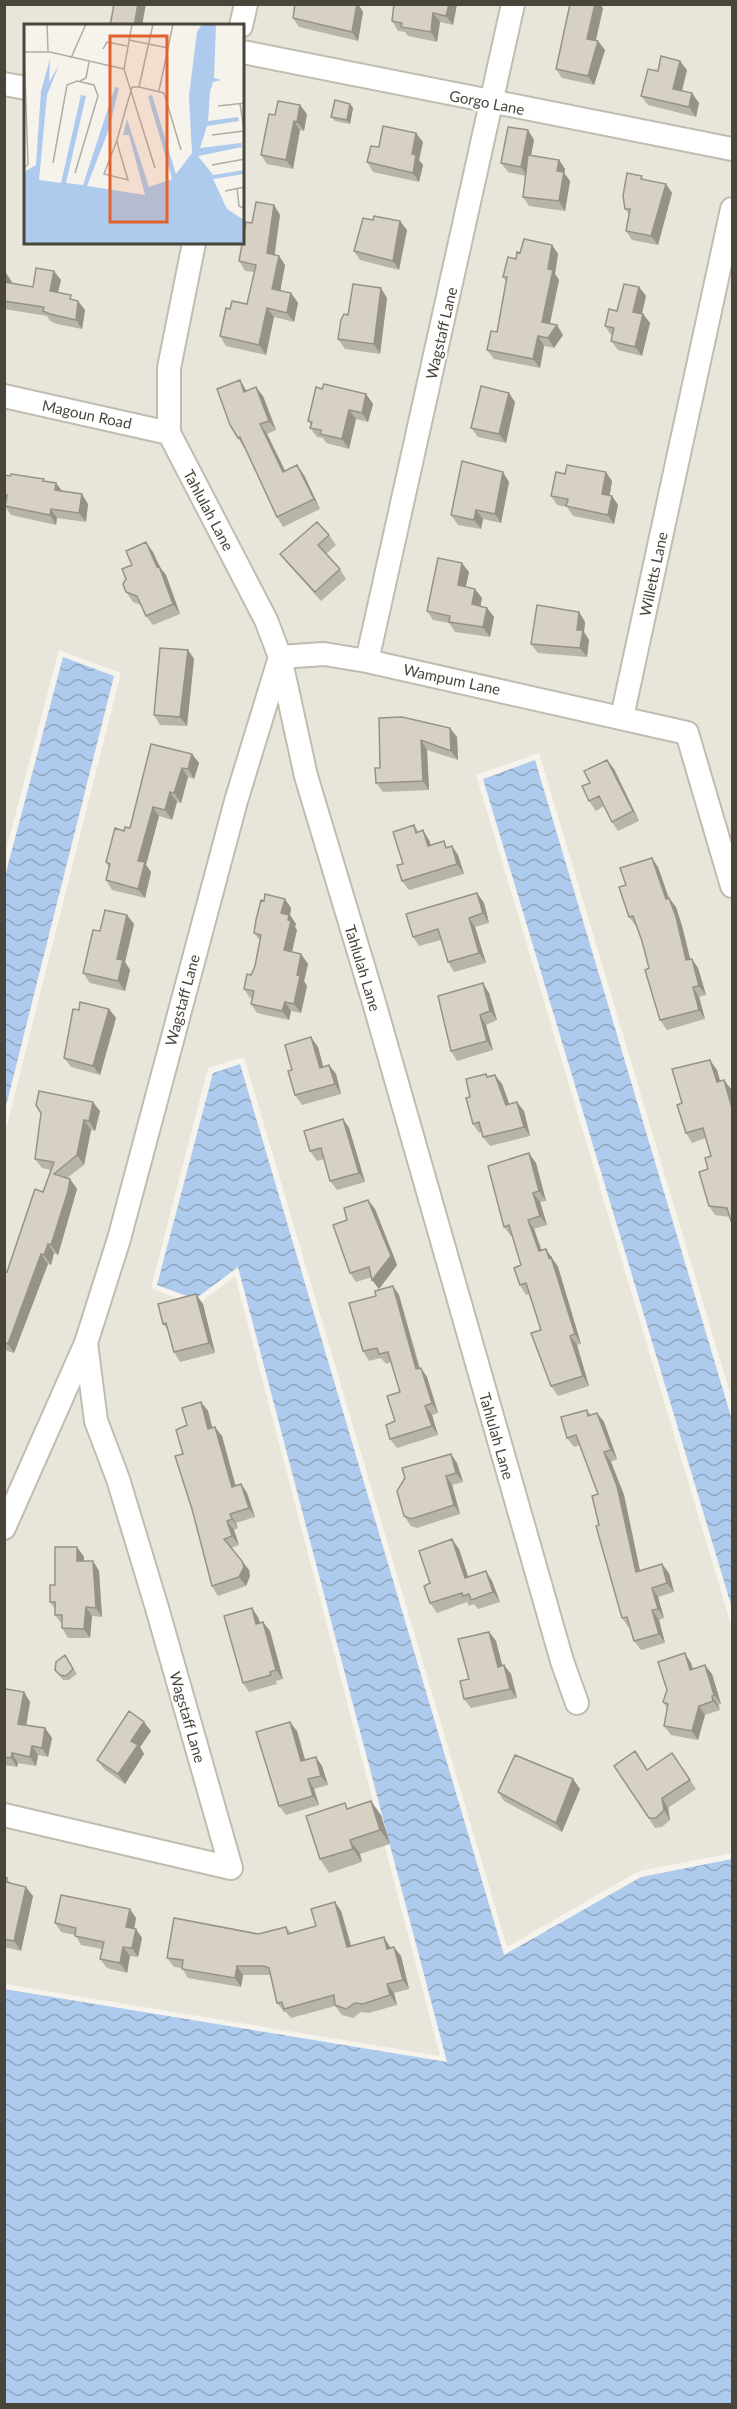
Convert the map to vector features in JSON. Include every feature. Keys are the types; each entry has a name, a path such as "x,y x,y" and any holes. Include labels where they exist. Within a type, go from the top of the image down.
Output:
{"street":[{"path":"242,24 246,4"},
{"name":"Wagstaff Lane","path":"366,661 513,4"},
{"name":"Gorgo Lane","path":"244,52 492,104 732,149"},
{"path":"4,84 24,88"},
{"name":"Willetts Lane","path":"622,717 732,209"},
{"name":"Tahlulah Lane","path":"194,244 169,368 169,433 266,620 280,657 306,776 373,999 562,1661 577,1703"},
{"name":"Magoun Road","path":"4,396 169,433"},
{"name":"Wampum Lane","path":"280,657 324,654 366,661 622,717"},
{"name":"Wagstaff Lane","path":"4,1528 39,1443 86,1343 119,1239 236,801 280,657"},
{"path":"622,717 687,733 732,886"},
{"name":"Wagstaff Lane","path":"4,1815 231,1868 157,1608 118,1479 96,1421 86,1343"}],"shaded area":[{"path":"5,5 732,5 732,1400 539,753 476,775 732,1628 732,1853 639,1871 507,1947 244,1057 208,1068 151,1288 196,1306 235,1276 440,2056 5,1984 5,1133 121,673 59,650 5,854"}],"water":[{"path":"63,657 114,676 5,1110 5,876"},
{"path":"535,760 732,1420 732,1608 483,779"},
{"path":"240,1064 504,1955 641,1877 732,1859 732,2404 5,2404 4,1989 447,2062 238,1267 195,1299 157,1285 213,1073"}],"building":[{"path":"114,4 138,4 134,24 110,24"},
{"path":"295,4 357,4 352,32 293,18"},
{"path":"394,4 449,4 446,16 433,13 431,32 401,27 402,23 392,21"},
{"path":"570,4 595,4 587,39 598,41 588,76 556,69"},
{"path":"661,56 680,61 673,89 692,93 689,107 641,96 648,69 658,71"},
{"path":"335,100 350,104 347,120 331,117"},
{"path":"278,101 300,105 297,122 294,121 286,160 261,155 269,114 275,115"},
{"path":"383,126 416,133 412,154 416,155 413,173 367,162 371,146 379,147"},
{"path":"508,127 528,130 521,167 501,163"},
{"path":"528,155 559,160 557,171 564,172 559,201 523,197"},
{"path":"627,173 642,176 641,179 666,184 651,236 626,231 630,209 625,209 623,196"},
{"path":"256,202 274,205 267,253 279,256 272,289 291,293 287,313 267,308 259,345 220,336 226,308 230,309 232,301 247,304 256,265 239,261 242,244 244,244 246,222 252,223"},
{"path":"374,216 400,221 393,261 354,251 363,218 373,220"},
{"path":"524,239 552,245 548,269 553,270 542,322 557,325 548,338 538,336 533,359 487,350 491,331 497,332 507,277 503,277 508,257 516,259"},
{"path":"36,268 54,271 50,291 71,295 70,299 78,301 76,320 50,314 43,311 44,307 4,301 4,282 33,287"},
{"path":"353,284 381,288 374,344 338,339 341,320 344,314 348,315"},
{"path":"624,284 639,287 633,312 643,314 635,347 611,341 614,328 605,326 609,309 617,311"},
{"path":"240,380 244,392 256,387 269,421 260,424 283,472 297,465 314,499 277,517 240,437 238,438 230,425 217,389"},
{"path":"324,384 366,394 362,413 349,410 342,439 320,434 321,430 310,428 312,422 308,421 316,387 322,389"},
{"path":"481,386 509,393 499,434 471,428"},
{"path":"462,461 503,472 495,514 476,510 474,520 451,515"},
{"path":"567,465 606,472 602,494 612,496 608,515 566,506 568,499 551,496 556,472 565,474"},
{"path":"11,474 44,479 43,481 56,483 55,490 82,494 79,513 51,509 50,515 5,506 7,495 4,495 4,475 10,476"},
{"path":"317,522 329,535 318,545 340,569 315,592 280,554"},
{"path":"146,542 157,567 159,566 173,604 146,616 137,596 126,592 123,584 126,579 122,569 132,565 126,551"},
{"path":"438,558 462,563 458,585 475,589 472,604 487,608 483,627 449,622 450,616 427,611"},
{"path":"537,605 579,612 577,630 583,630 580,648 531,644"},
{"path":"160,648 188,650 180,717 154,715"},
{"path":"402,717 450,728 451,751 421,740 423,781 376,783 375,768 380,768 379,718"},
{"path":"151,744 192,754 188,769 182,768 174,793 170,792 165,810 153,807 138,861 145,862 138,889 106,880 110,864 106,862 115,828 124,831 125,827 130,828"},
{"path":"607,760 633,811 612,822 599,796 589,801 582,786 590,783 584,771"},
{"path":"414,825 416,833 423,830 428,846 444,841 446,848 452,846 457,864 402,881 397,865 403,864 393,832"},
{"path":"652,858 666,899 669,898 676,917 686,960 692,959 699,986 693,987 699,1010 660,1020 645,970 649,968 642,941 633,916 629,917 619,887 626,885 620,868"},
{"path":"477,893 483,913 469,918 479,953 448,962 438,929 413,937 406,914"},
{"path":"265,894 285,899 281,913 289,915 288,920 291,921 284,950 301,954 297,975 300,976 294,1004 285,1002 282,1011 251,1004 254,991 244,989 247,974 251,975 255,966 261,935 254,933 261,900 264,901"},
{"path":"105,910 127,915 117,959 123,960 118,981 83,973 93,930 100,931"},
{"path":"483,983 490,1011 480,1015 487,1041 451,1051 438,996"},
{"path":"80,1002 109,1009 93,1066 64,1058 73,1009 79,1010"},
{"path":"311,1037 320,1068 329,1065 335,1084 295,1095 288,1071 292,1070 285,1045"},
{"path":"710,1060 717,1082 724,1080 732,1108 732,1221 727,1208 709,1206 699,1172 708,1169 705,1158 711,1156 703,1128 686,1133 677,1105 682,1103 672,1069"},
{"path":"486,1074 487,1077 495,1075 506,1105 517,1102 524,1127 483,1137 479,1122 473,1124 466,1098 470,1097 466,1079"},
{"path":"39,1091 93,1102 89,1121 84,1120 77,1155 54,1174 70,1179 68,1191 51,1245 48,1244 44,1255 41,1254 8,1344 4,1342 4,1271 7,1272 35,1189 43,1192 54,1162 35,1159 41,1113 36,1105"},
{"path":"343,1119 359,1173 330,1181 321,1148 310,1151 304,1131"},
{"path":"529,1153 539,1191 533,1193 540,1216 528,1220 539,1251 546,1249 549,1258 551,1257 575,1334 570,1336 583,1376 551,1386 531,1333 541,1330 526,1283 520,1285 514,1268 521,1265 509,1225 504,1227 488,1166"},
{"path":"368,1200 391,1256 372,1280 369,1267 350,1273 333,1225 347,1220 344,1208"},
{"path":"393,1286 416,1369 421,1368 432,1403 425,1406 432,1426 390,1439 386,1425 395,1421 387,1396 400,1392 388,1352 379,1354 377,1348 363,1351 349,1303 376,1296 375,1291"},
{"path":"196,1294 209,1343 174,1352 158,1304"},
{"path":"201,1402 208,1429 215,1427 232,1487 241,1484 249,1508 230,1514 232,1519 227,1521 232,1536 224,1539 242,1561 244,1567 239,1577 212,1586 192,1509 175,1456 183,1454 176,1430 187,1425 182,1408"},
{"path":"587,1410 588,1416 597,1413 611,1450 604,1452 617,1486 636,1572 662,1564 667,1583 652,1588 658,1609 652,1610 659,1634 634,1641 627,1617 622,1618 596,1526 599,1525 592,1496 598,1494 576,1435 567,1438 561,1417"},
{"path":"451,1454 456,1473 446,1476 454,1505 411,1519 404,1516 397,1491 405,1478 402,1468"},
{"path":"452,1539 465,1578 486,1571 493,1592 471,1600 469,1594 463,1596 462,1593 430,1603 424,1586 430,1583 419,1551"},
{"path":"55,1547 77,1547 77,1561 93,1561 96,1608 86,1607 84,1629 62,1628 62,1615 55,1615 55,1602 50,1602 50,1585 55,1585"},
{"path":"252,1608 256,1624 263,1622 276,1670 270,1672 271,1675 243,1683 224,1616"},
{"path":"489,1632 498,1667 504,1665 510,1689 464,1699 460,1681 469,1679 458,1639"},
{"path":"685,1653 690,1670 705,1665 714,1695 712,1696 713,1701 699,1706 692,1731 664,1726 668,1704 663,1702 667,1690 658,1662"},
{"path":"65,1655 73,1669 66,1676 60,1675 55,1670 56,1662"},
{"path":"6,1689 24,1692 18,1724 45,1728 42,1748 32,1746 30,1757 12,1753 11,1758 4,1757 4,1693"},
{"path":"129,1711 144,1722 131,1741 138,1745 118,1774 97,1760"},
{"path":"290,1722 301,1761 316,1757 321,1776 308,1779 313,1796 279,1806 256,1732"},
{"path":"635,1751 647,1770 672,1753 690,1780 662,1798 664,1810 656,1818 649,1818 614,1766"},
{"path":"515,1755 573,1779 556,1823 498,1792"},
{"path":"371,1801 380,1830 350,1840 353,1849 320,1859 306,1816 345,1803 347,1809"},
{"path":"4,1877 7,1878 6,1882 26,1887 14,1941 4,1939"},
{"path":"61,1895 130,1909 126,1927 136,1929 132,1948 123,1947 120,1963 100,1959 104,1942 75,1936 76,1928 55,1923"},
{"path":"335,1902 347,1947 384,1937 387,1949 394,1947 403,1980 387,1984 390,1995 363,2004 355,2003 346,2009 335,2005 334,1995 284,2009 282,2002 277,2003 269,1968 237,1966 235,1978 182,1969 183,1960 167,1958 174,1918 258,1934 286,1927 288,1934 316,1926 311,1909"}]}
